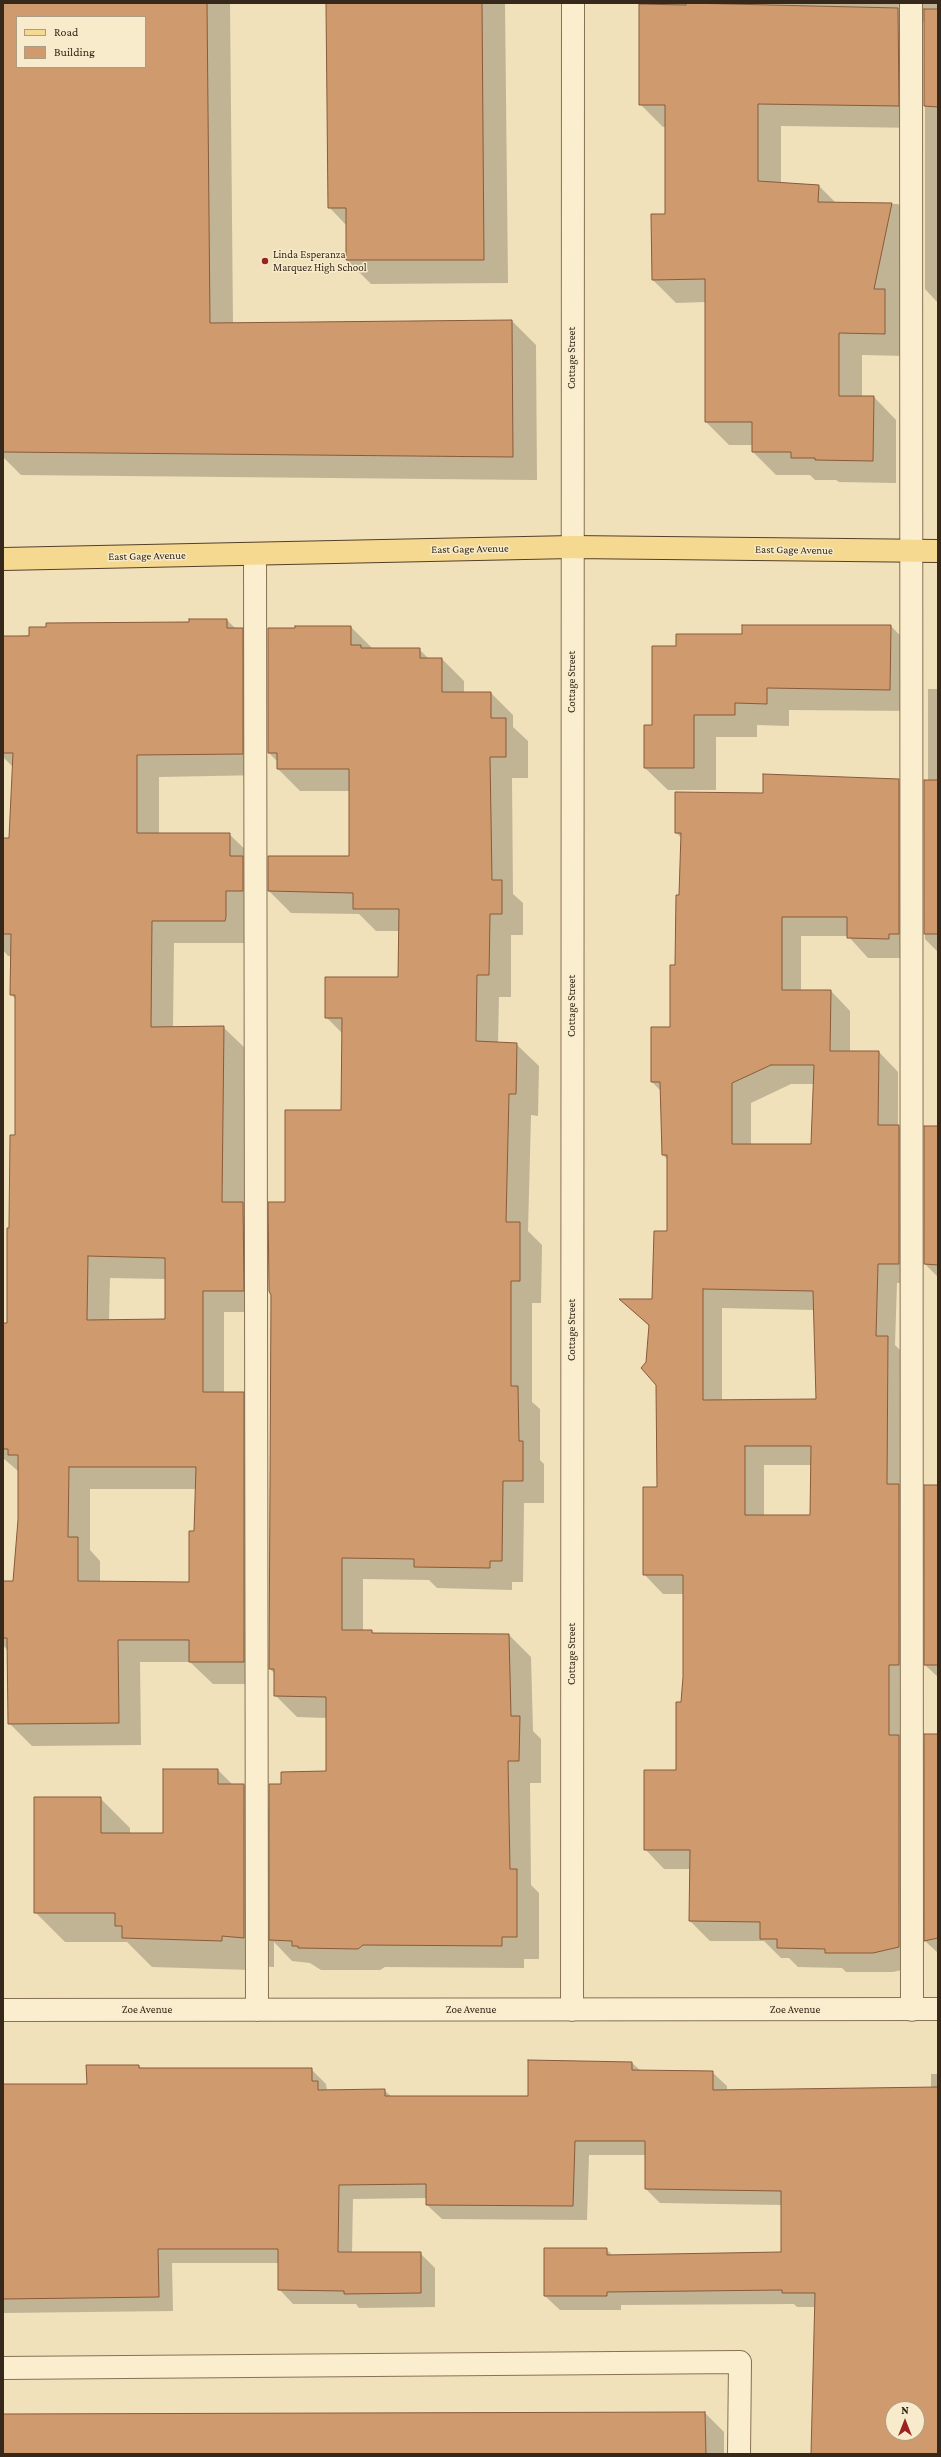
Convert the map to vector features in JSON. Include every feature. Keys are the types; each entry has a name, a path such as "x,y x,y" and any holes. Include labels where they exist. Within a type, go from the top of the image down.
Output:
{"main road":[{"name":"East Gage Avenue","path":"3,559 572,548 938,551"}],"street":[{"name":"Cottage Street","path":"572,2010 573,3"},
{"path":"911,3 912,2010"},
{"path":"255,554 257,2010"},
{"name":"Zoe Avenue","path":"3,2010 938,2009"},
{"path":"3,2368 740,2362 739,2454"}],"building":[{"path":"3,3 207,3 210,323 512,320 513,457 3,452"},
{"path":"326,3 482,3 484,260 346,260 346,208 328,208"},
{"path":"686,3 898,8 899,106 758,104 758,181 819,185 818,202 892,203 874,289 885,289 885,334 839,333 839,396 874,396 873,461 815,460 815,458 791,458 791,452 752,452 752,422 705,422 705,279 652,280 651,214 665,214 665,105 639,105 639,4 686,5"},
{"path":"924,9 938,9 938,107 924,106"},
{"path":"189,619 227,619 227,628 243,628 243,754 137,755 137,833 230,833 230,856 243,856 243,891 226,891 225,921 152,921 151,1027 224,1026 222,1202 243,1202 244,1291 203,1291 203,1392 244,1392 244,1662 189,1662 189,1640 118,1640 119,1723 8,1724 7,1638 3,1638 3,1581 13,1581 18,1520 18,1455 8,1455 8,1449 3,1449 3,1323 7,1323 7,1228 9,1228 10,1135 15,1135 15,995 10,995 11,934 3,934 3,838 9,838 13,753 3,753 3,636 29,636 29,627 46,627 46,623 189,622","holes":["88,1256 165,1258 165,1319 87,1320","69,1467 196,1467 194,1531 189,1531 189,1582 78,1581 78,1537 68,1537"]},
{"path":"742,625 891,625 890,690 767,688 767,704 735,703 735,715 694,715 694,768 644,768 644,725 652,725 652,646 676,646 676,634 742,634"},
{"path":"295,626 351,626 351,645 361,645 361,648 420,648 420,658 442,658 442,692 491,692 491,718 506,718 506,757 490,757 492,880 502,880 502,914 490,914 489,975 477,975 476,1041 517,1043 516,1094 509,1094 506,1222 520,1222 520,1281 511,1281 511,1386 518,1386 519,1441 523,1441 523,1481 503,1481 502,1561 490,1561 490,1568 414,1567 414,1559 342,1558 342,1630 372,1630 372,1633 509,1634 511,1716 520,1716 519,1761 508,1761 510,1869 517,1869 517,1937 502,1937 502,1946 363,1945 358,1949 298,1948 298,1946 292,1946 292,1941 269,1940 269,1784 281,1784 281,1772 326,1771 326,1697 274,1696 274,1669 269,1669 271,1295 269,1291 268,1202 285,1202 285,1110 341,1110 342,1018 325,1018 325,977 398,977 399,909 353,909 353,893 268,891 268,856 349,856 349,769 277,769 277,753 268,753 268,628 295,628"},
{"path":"763,774 899,779 899,934 889,934 889,939 847,938 847,917 782,917 782,990 831,990 830,1051 879,1051 878,1125 899,1125 899,1264 878,1264 876,1336 888,1336 887,1484 899,1484 899,1665 889,1665 889,1735 899,1735 899,1947 873,1953 825,1953 825,1949 777,1948 777,1939 760,1939 760,1922 689,1921 690,1850 644,1850 644,1770 676,1770 676,1702 681,1702 683,1677 683,1575 643,1575 643,1487 657,1487 656,1385 641,1368 646,1362 649,1325 619,1299 652,1299 654,1231 667,1231 667,1155 662,1155 660,1082 651,1082 651,1027 670,1027 670,965 675,965 676,895 679,895 681,833 675,833 675,792 763,793","holes":["771,1065 814,1065 811,1144 732,1144 732,1083","703,1289 813,1291 816,1399 703,1400","745,1446 811,1446 810,1515 745,1515"]},
{"path":"924,780 938,780 938,934 924,934"},
{"path":"924,1126 938,1126 938,1265 924,1264"},
{"path":"924,1485 938,1485 938,1665 924,1665"},
{"path":"924,1734 938,1734 938,1938 924,1941"},
{"path":"163,1769 218,1769 218,1784 244,1784 244,1938 222,1936 222,1941 122,1938 122,1926 115,1926 115,1913 34,1913 34,1797 101,1797 101,1833 163,1833"},
{"path":"528,2060 632,2062 632,2070 713,2071 713,2090 938,2087 938,2454 811,2454 815,2293 782,2293 782,2290 607,2292 607,2296 544,2296 544,2248 607,2248 607,2255 781,2252 781,2191 645,2189 645,2141 575,2141 573,2206 426,2205 426,2184 339,2185 338,2252 421,2252 421,2293 344,2294 344,2291 278,2290 278,2249 158,2249 159,2297 3,2299 3,2084 87,2084 86,2065 139,2065 139,2068 312,2068 312,2081 318,2081 318,2090 385,2089 385,2096 528,2096"},
{"path":"705,2412 706,2454 3,2454 3,2414"}],"place":[{"name":"Linda Esperanza Marquez High School","path":"265,261"}]}
